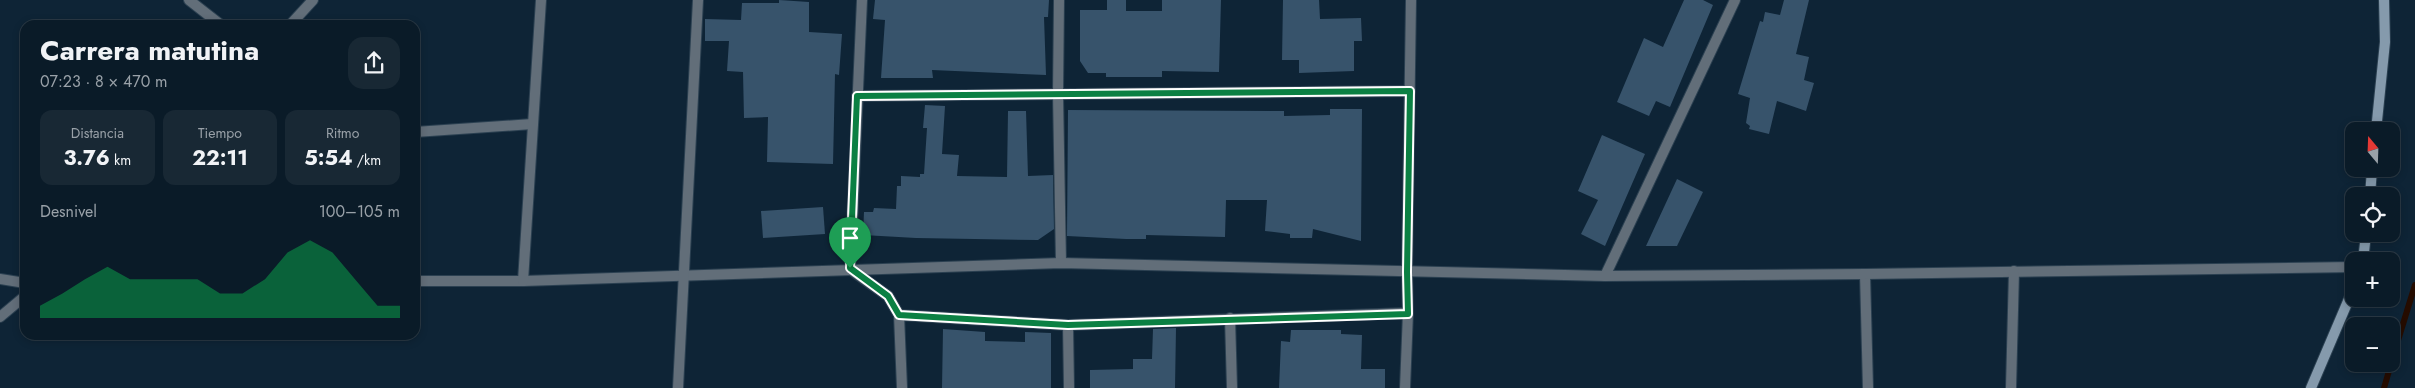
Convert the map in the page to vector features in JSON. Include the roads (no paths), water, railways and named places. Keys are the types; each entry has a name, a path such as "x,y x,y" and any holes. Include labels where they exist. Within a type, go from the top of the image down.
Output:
{"main road":[{"path":"2377,122 2385,42 2384,0"},
{"path":"2311,388 2345,307"}],"street":[{"path":"189,0 215,20"},
{"path":"295,20 313,0"},
{"path":"523,280 541,0"},
{"path":"678,388 698,0"},
{"path":"850,268 862,0"},
{"path":"1060,0 1058,94 1061,263"},
{"path":"1405,388 1408,314 1411,0"},
{"path":"1605,276 1735,0"},
{"path":"857,96 1410,91"},
{"path":"420,132 532,124"},
{"path":"420,281 523,280 850,268 1061,263 1605,276 2345,267"},
{"path":"850,268 888,296 899,315 902,388"},
{"path":"2011,388 2014,271"},
{"path":"1865,274 1868,388"},
{"path":"0,279 20,281"},
{"path":"0,318 20,300"},
{"path":"899,315 1068,325 1230,318 1408,314"},
{"path":"1230,318 1232,388"},
{"path":"1068,325 1069,388"}],"waterway":[{"path":"2400,334 2415,285"},
{"path":"2384,388 2389,372"}]}
